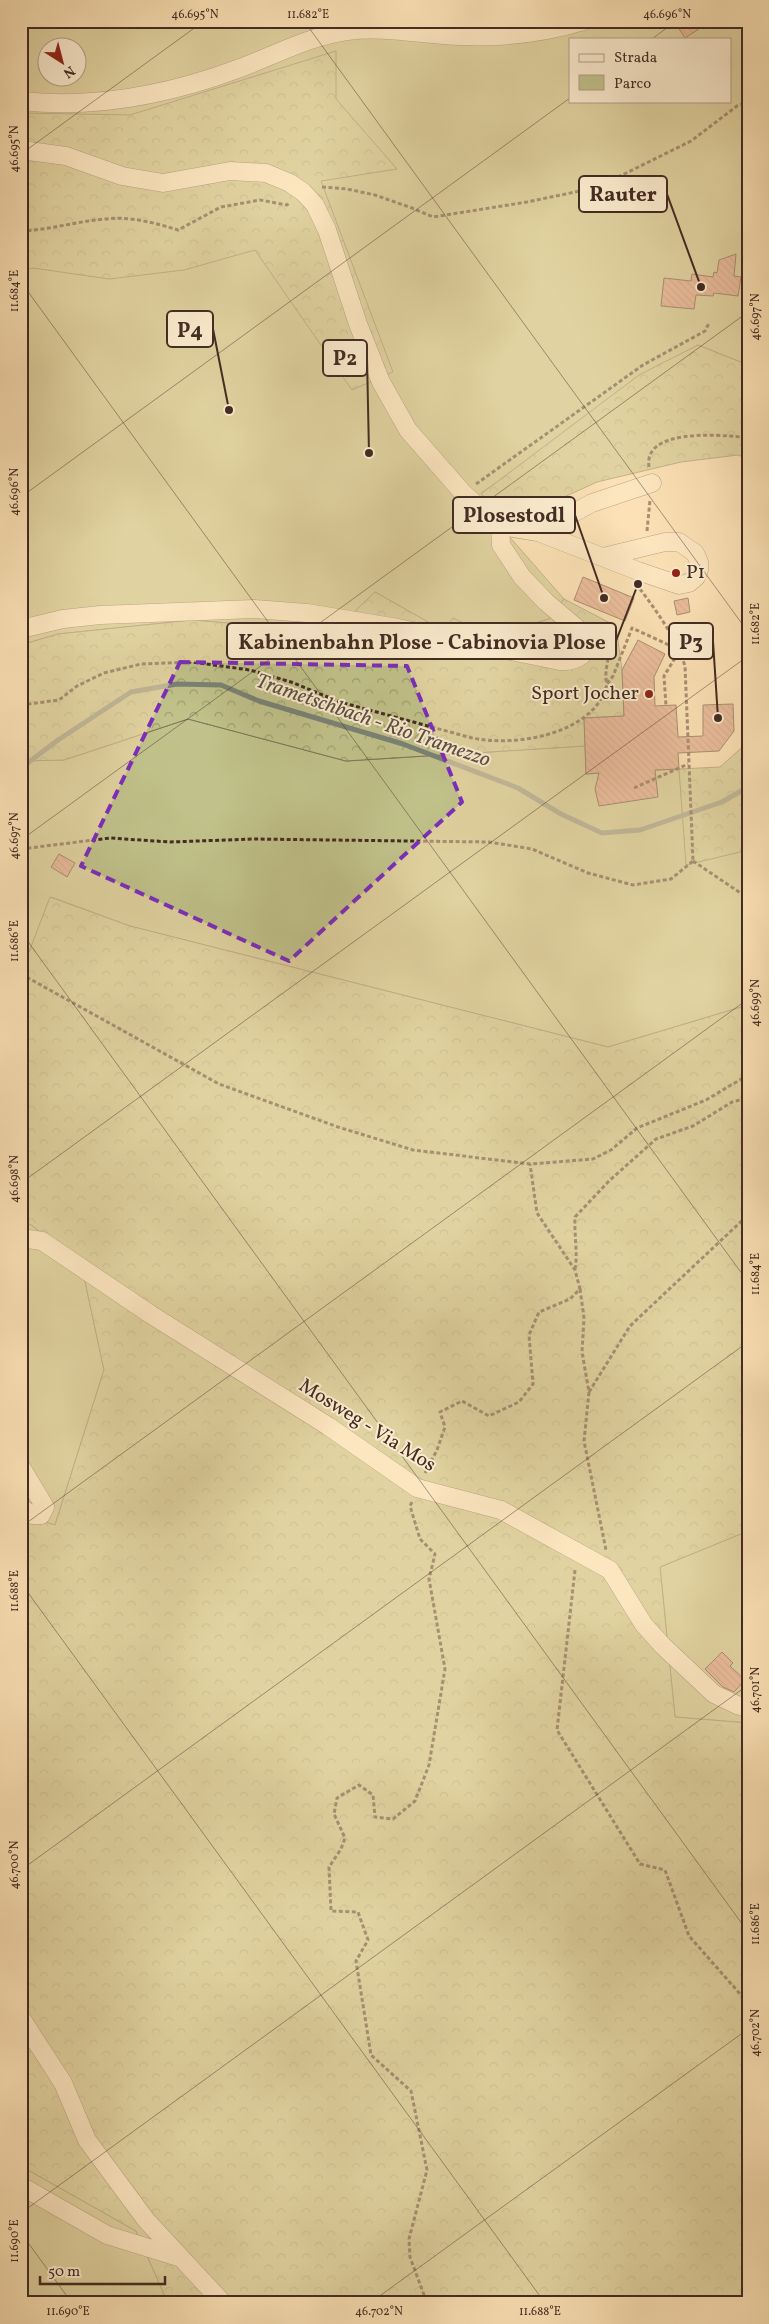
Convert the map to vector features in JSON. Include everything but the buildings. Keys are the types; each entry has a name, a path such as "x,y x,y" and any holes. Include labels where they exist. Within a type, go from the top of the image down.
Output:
{"street":[{"path":"21,101 71,104 130,98 222,74 321,37 345,31 366,29 499,37 534,33 584,21"},
{"path":"21,150 66,156 122,176 163,182 230,171 266,173 290,183 303,192 315,206 327,230 358,324 381,382 408,430 463,493 500,526 538,532 629,568 679,585 689,583 696,577 699,562 695,553 688,546 679,542 665,542 603,557"},
{"path":"538,532 592,504 652,483"},
{"path":"21,629 63,619 100,615 254,609 308,613 569,662 584,653 588,646 588,641 580,629 546,602 522,577 501,545 500,526"},
{"name":"Mosweg - Via Mos","path":"21,1238 42,1241 150,1314 328,1426 417,1488 501,1510 610,1570 644,1625 663,1646 714,1694 748,1708"},
{"path":"21,1467 45,1506 41,1514 33,1515 21,1508"},
{"path":"21,2018 63,2083 87,2140 146,2220 223,2303"},
{"path":"21,2186 107,2236 179,2257"}],"path":[{"path":"21,231 38,231 107,218 152,222 178,230 222,207 260,200 287,205 303,192 316,187 347,189 394,201 433,218 528,202 580,191 606,183 691,141 736,106 748,102"},
{"path":"463,493 643,365 705,331 709,323"},
{"path":"645,548 652,483 648,461 652,452 664,442 695,434 741,437 748,440"},
{"path":"629,568 632,580 656,609 680,650 685,666 692,860"},
{"path":"580,629 588,624 606,638 609,651 604,675 607,684"},
{"path":"21,705 59,700 78,686 104,673 140,664 192,662 250,670 290,682 340,702 472,738 486,741 514,741 542,736 569,726 601,702 632,628 680,650"},
{"path":"666,706 664,676 680,650"},
{"path":"634,788 688,764"},
{"path":"21,849 110,838 170,842 254,839 489,842 532,849 588,873 633,885 671,879 692,860"},
{"path":"692,860 748,898"},
{"path":"21,974 219,1084 338,1127 413,1150 530,1164 593,1159 611,1150 637,1128 706,1100 748,1075"},
{"path":"575,1270 577,1258 574,1245 575,1217 609,1181 656,1139 693,1126 732,1102 748,1098"},
{"path":"530,1164 537,1213 575,1270 580,1289 584,1318 582,1352 589,1392 584,1441 610,1570"},
{"path":"589,1392 630,1326 748,1215"},
{"path":"430,2303 424,2296 410,2257 409,2239 427,2170 411,2091 371,2055 356,1961 368,1940 358,1912 331,1912 330,1867 342,1849 345,1838 334,1814 337,1798 360,1785 373,1796 375,1817 393,1819 415,1801 429,1765 444,1669 429,1579 435,1554 420,1539 410,1506 417,1488 437,1450 445,1427 440,1412 462,1401 489,1416 519,1402 533,1384 529,1336 539,1312 570,1299 580,1289"},
{"path":"577,1551 557,1730 640,1864 665,1870 689,1936 748,2003"}],"highlighted area":[{"path":"180,662 407,666 462,802 289,961 81,866"}],"green space":[{"path":"21,21 748,21 748,365 698,345 481,493 514,520 500,526 564,599 549,619 517,628 502,642 444,631 375,592 333,632 192,620 58,634 21,645"},
{"path":"336,51 336,99 397,169 321,181 393,372 352,390 255,250 184,270 109,279 33,268 21,271 21,113 130,115"},
{"path":"698,345 748,365 748,459 738,455 681,462 597,482 514,520 481,494 639,375"},
{"path":"375,592 444,631 453,618 502,642 517,628 549,619 564,599 616,626 622,670 624,716 584,718 585,746 346,761 188,719 64,760 21,761 21,645 58,634 192,620 333,632"},
{"path":"188,719 346,761 585,746 586,774 679,769 687,864 748,850 748,1005 608,1047 130,926 51,897 21,973 21,761 64,760"},
{"path":"748,742 748,850 686,865 679,769 720,767"},
{"path":"50,897 130,926 608,1047 748,1005 748,1531 660,1567 675,1717 748,1723 748,2303 168,2303 136,2231 21,2166 21,1514 55,1525 104,1370 81,1263 30,1224 21,1225 21,973"},
{"path":"30,1224 81,1263 104,1370 55,1525 21,1514 21,1225"},
{"path":"748,1531 748,1723 675,1717 660,1567"},
{"path":"21,2166 136,2231 168,2303 21,2303"}],"waterway":[{"name":"Trametschbach - Rio Tramezzo","path":"21,768 58,740 131,692 177,684 221,685 259,701 403,744 518,788 561,814 602,833 640,830 722,802 748,787"}],"place":[{"name":"Rauter","path":"701,287"},
{"name":"P4","path":"229,410"},
{"name":"P2","path":"369,453"},
{"name":"P1","path":"676,573"},
{"name":"Kabinenbahn Plose - Cabinovia Plose","path":"638,584"},
{"name":"Plosestodl","path":"604,598"},
{"name":"Sport Jocher","path":"649,694"},
{"name":"P3","path":"718,718"}]}
